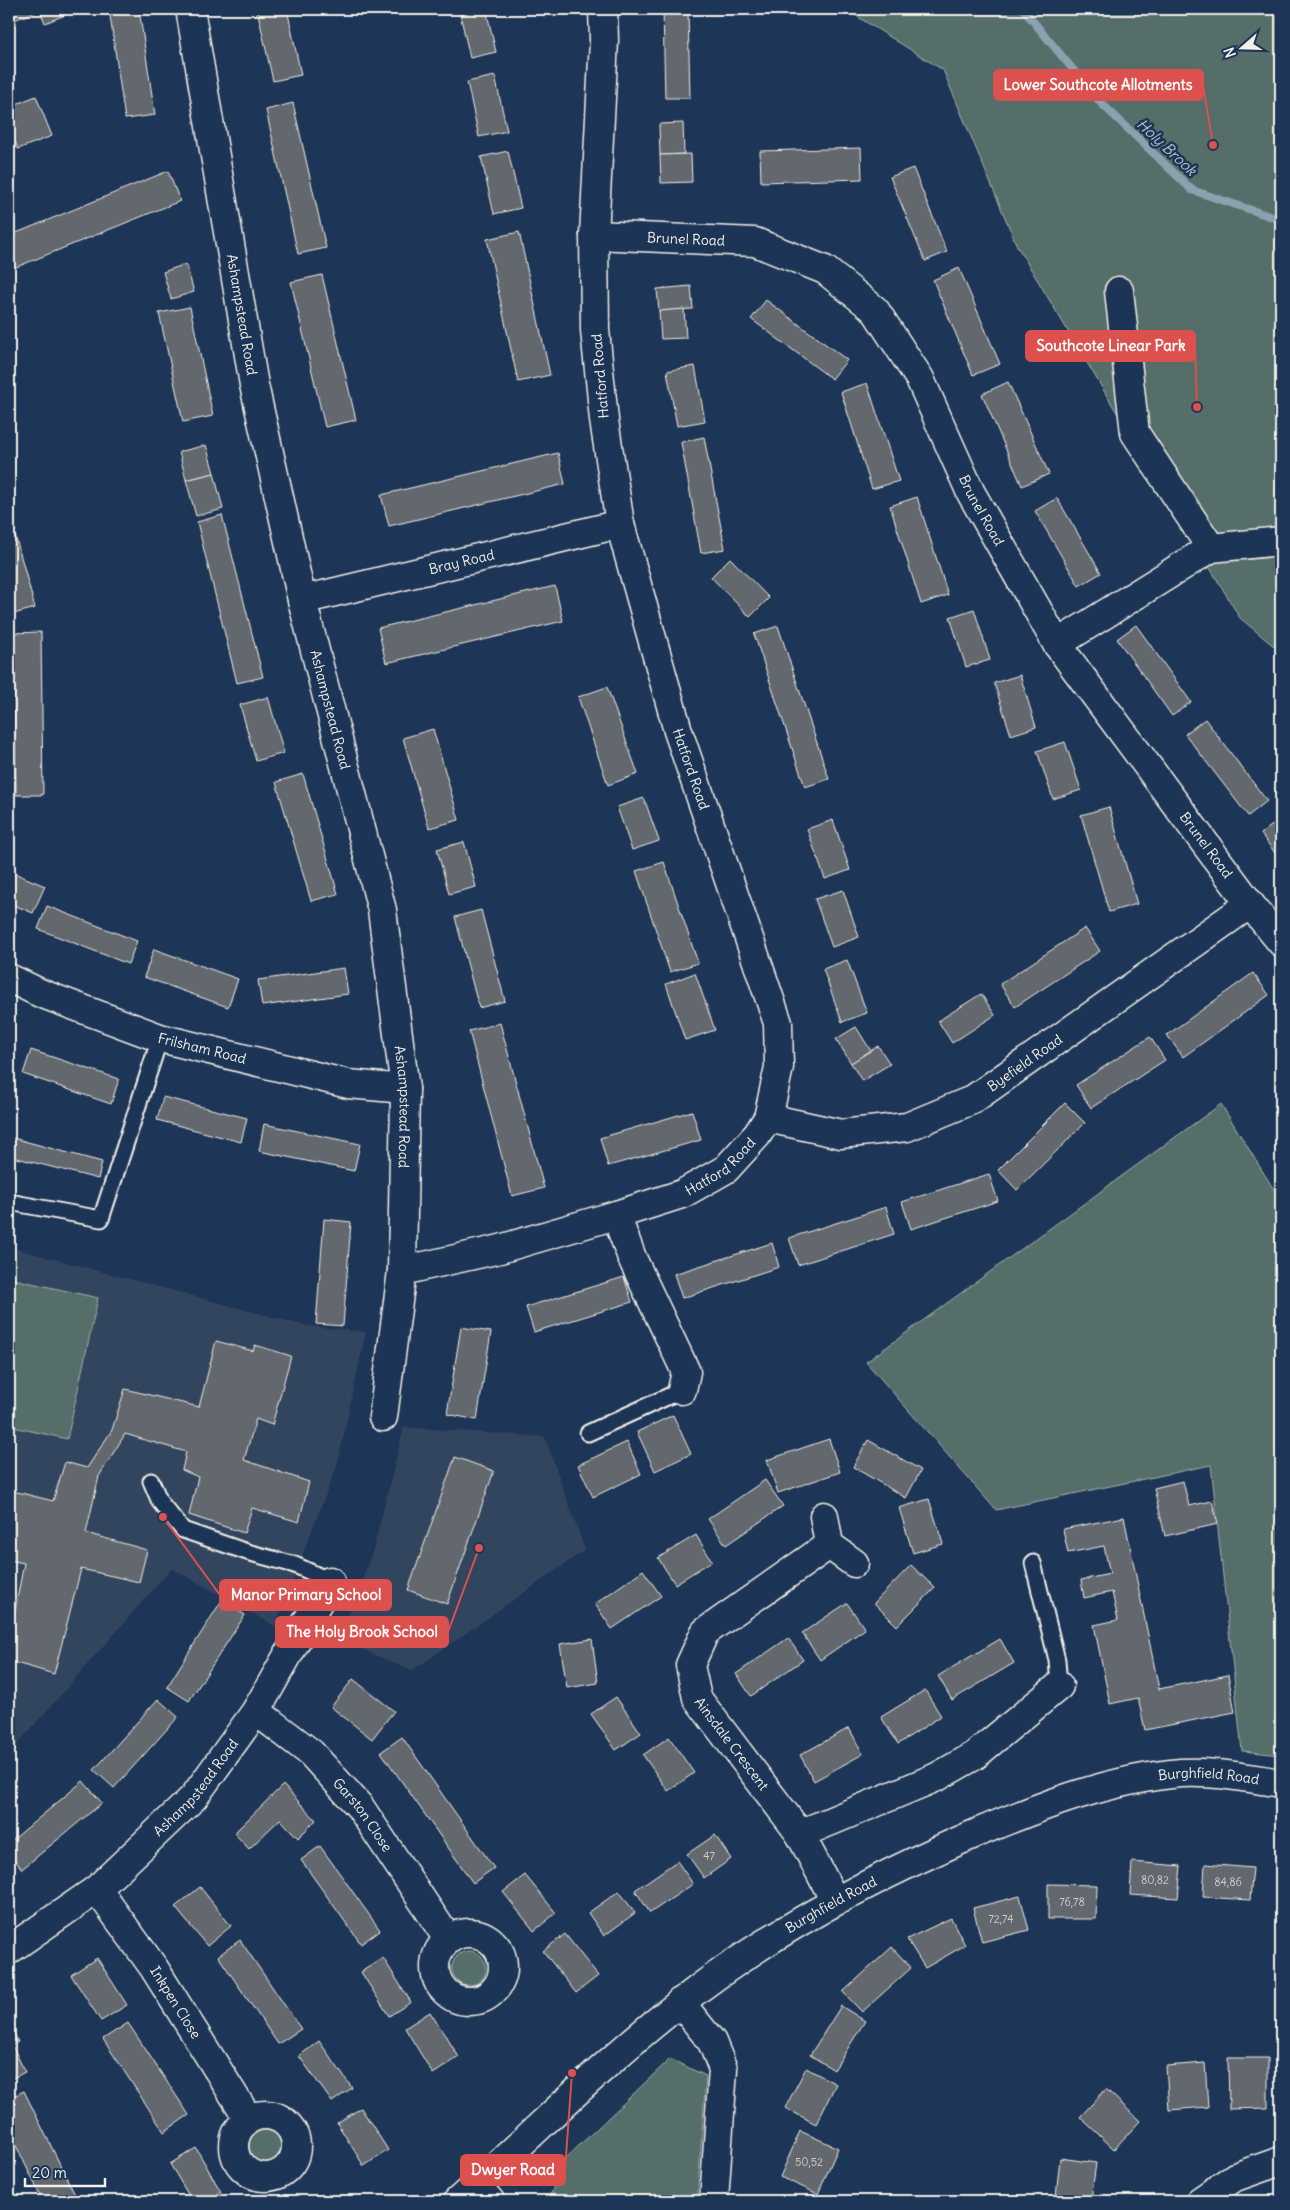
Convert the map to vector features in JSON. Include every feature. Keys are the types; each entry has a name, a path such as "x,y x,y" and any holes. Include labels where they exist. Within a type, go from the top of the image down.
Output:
{"street":[{"name":"Ashampstead Road","path":"190,9 254,385 302,600 382,910 405,1089 402,1271 383,1417"},
{"name":"Hatford Road","path":"402,1271 500,1249 682,1194 726,1169 757,1135 768,1118 779,1067 778,1023 678,730 620,524 604,420 595,330 594,235 604,40 603,9"},
{"name":"Brunel Road","path":"594,235 755,242 825,270 875,310 920,379 971,493 1057,644 1250,904 1281,942"},
{"path":"1118,291 1135,433 1212,548"},
{"name":"Bray Road","path":"302,600 620,524"},
{"path":"1057,644 1212,548 1281,541"},
{"name":"Byefield Road","path":"768,1118 841,1134 907,1127 972,1100 1250,904"},
{"name":"Frilsham Road","path":"9,978 40,993 160,1038 348,1084 405,1089"},
{"path":"616,1215 632,1258 686,1372 682,1390"},
{"path":"824,1516 830,1545 854,1563"},
{"name":"Ainsdale Crescent","path":"830,1545 705,1632 690,1665 697,1698 800,1834 835,1901"},
{"name":"Ashampstead Road","path":"9,1950 97,1888 194,1797 256,1711 330,1581"},
{"path":"800,1834 936,1777 974,1756 1059,1686"},
{"name":"Garston Close","path":"256,1711 311,1753 360,1807 448,1939"},
{"name":"Burghfield Road","path":"475,2196 601,2068 680,2002 757,1949 835,1901 936,1850 1034,1808 1117,1784 1180,1774 1215,1773 1281,1783"},
{"name":"Inkpen Close","path":"97,1888 154,1968 248,2118"},
{"path":"680,2002 712,2042 723,2069 714,2201"},
{"path":"1200,2201 1235,2177 1281,2161"}],"lane":[{"path":"9,1202 100,1219 160,1038"},
{"path":"588,1433 682,1390"},
{"path":"151,1481 160,1502 183,1530 247,1552 295,1565 330,1581"},
{"path":"1033,1563 1057,1660 1059,1686"}],"shaded area":[{"path":"9,1247 306,1326 366,1332 337,1466 275,1626 172,1568 9,1754"},
{"path":"404,1427 545,1437 585,1550 412,1671 336,1638 353,1605 374,1547"}],"green space":[{"path":"845,9 1281,9 1281,652 1240,618 1017,246 943,70"},
{"path":"1221,1104 1281,1201 1281,1755 1242,1751 1211,1465 996,1510 866,1362"},
{"path":"9,1278 98,1298 67,1439 9,1426"},
{"path":"469,1951 476,1952 481,1956 485,1961 485,1975 481,1980 476,1984 469,1985 462,1984 457,1980 453,1975 452,1968 453,1961 457,1956 462,1952"},
{"path":"670,2059 706,2076 697,2201 548,2201 565,2159"},
{"path":"265,2130 277,2134 281,2146 277,2158 265,2162 253,2158 249,2146 253,2134"}],"building":[{"path":"9,9 63,9 65,15 45,23 40,10 9,22"},
{"path":"109,9 139,9 155,115 125,119"},
{"path":"257,9 287,9 301,75 273,81"},
{"path":"459,9 486,9 496,52 470,58"},
{"path":"663,9 688,9 690,98 665,98"},
{"path":"495,76 507,131 479,137 467,82"},
{"path":"36,96 52,136 18,149 9,126 9,107"},
{"path":"293,103 326,248 298,254 266,110"},
{"path":"683,123 684,154 660,155 659,124"},
{"path":"861,148 862,179 761,182 760,151"},
{"path":"508,151 521,208 494,214 481,157"},
{"path":"691,154 692,182 661,183 660,155"},
{"path":"913,168 947,252 925,261 890,177"},
{"path":"168,171 180,201 9,270 9,236"},
{"path":"519,232 550,375 518,382 487,239"},
{"path":"186,264 194,292 171,299 163,272"},
{"path":"959,268 1000,364 973,375 933,280"},
{"path":"322,275 356,420 325,427 291,282"},
{"path":"691,286 693,309 659,311 657,289"},
{"path":"766,300 847,360 832,379 751,319"},
{"path":"190,307 213,416 183,422 159,313"},
{"path":"684,309 686,338 661,339 659,311"},
{"path":"695,366 705,421 677,426 667,371"},
{"path":"1008,382 1049,474 1022,486 982,394"},
{"path":"867,383 899,481 872,489 841,392"},
{"path":"704,437 725,549 701,553 681,442"},
{"path":"206,445 214,473 186,480 179,452"},
{"path":"558,453 565,484 389,526 381,495"},
{"path":"214,473 223,509 196,516 186,480"},
{"path":"917,497 948,595 921,604 890,506"},
{"path":"1057,498 1101,573 1079,586 1035,511"},
{"path":"9,513 35,608 10,615 9,611"},
{"path":"222,515 263,677 237,683 197,522"},
{"path":"730,558 769,598 750,617 711,577"},
{"path":"555,586 563,621 386,663 378,628"},
{"path":"974,609 990,660 966,667 950,617"},
{"path":"1136,625 1191,702 1172,716 1117,639"},
{"path":"778,626 829,779 805,787 754,634"},
{"path":"41,632 43,795 16,795 13,633"},
{"path":"1020,675 1036,727 1011,735 994,683"},
{"path":"607,687 638,774 608,785 578,697"},
{"path":"268,697 284,753 256,761 240,705"},
{"path":"1205,719 1267,801 1248,816 1185,734"},
{"path":"433,729 459,820 429,828 403,738"},
{"path":"1065,742 1081,790 1053,799 1037,751"},
{"path":"303,774 338,894 311,901 276,782"},
{"path":"644,798 659,841 632,850 617,807"},
{"path":"1109,807 1137,904 1109,912 1081,815"},
{"path":"1280,819 1281,821 1281,861 1261,834"},
{"path":"833,820 850,870 825,879 807,829"},
{"path":"464,842 476,887 449,894 437,849"},
{"path":"664,862 698,963 670,972 636,871"},
{"path":"9,871 45,886 33,913 9,903"},
{"path":"843,890 859,937 832,947 815,899"},
{"path":"47,906 137,941 128,964 38,929"},
{"path":"481,910 505,1001 479,1008 455,917"},
{"path":"1085,928 1100,951 1015,1007 1000,984"},
{"path":"154,949 238,979 228,1007 144,977"},
{"path":"847,960 867,1013 842,1022 823,969"},
{"path":"344,968 348,994 262,1006 258,980"},
{"path":"695,973 715,1030 685,1040 666,984"},
{"path":"1253,973 1269,995 1183,1057 1167,1035"},
{"path":"981,994 995,1015 952,1043 938,1021"},
{"path":"500,1023 544,1188 512,1196 469,1031"},
{"path":"856,1027 871,1051 851,1063 836,1039"},
{"path":"1150,1037 1165,1060 1091,1108 1076,1085"},
{"path":"878,1046 890,1064 862,1081 851,1063"},
{"path":"31,1050 119,1079 111,1104 23,1074"},
{"path":"163,1097 247,1118 241,1142 157,1120"},
{"path":"1065,1103 1085,1123 1017,1190 998,1170"},
{"path":"692,1111 701,1140 608,1166 600,1138"},
{"path":"264,1124 360,1144 354,1171 259,1151"},
{"path":"9,1137 102,1162 98,1179 9,1156"},
{"path":"989,1174 998,1201 911,1229 902,1202"},
{"path":"886,1207 894,1234 798,1265 789,1238"},
{"path":"324,1219 351,1222 343,1326 316,1324"},
{"path":"772,1243 779,1267 682,1298 674,1274"},
{"path":"624,1277 632,1302 534,1332 526,1307"},
{"path":"461,1327 491,1332 477,1420 447,1414"},
{"path":"216,1341 253,1351 255,1345 291,1356 272,1425 256,1419 244,1460 309,1482 299,1522 252,1508 244,1533 189,1515 198,1477 182,1470 186,1452 125,1434 99,1476 86,1533 147,1550 139,1582 81,1569 54,1674 9,1661 9,1641 24,1563 9,1560 9,1490 53,1501 65,1462 87,1468 112,1430 125,1389 199,1407"},
{"path":"673,1415 691,1454 655,1471 637,1432"},
{"path":"829,1439 840,1472 778,1493 767,1460"},
{"path":"868,1440 921,1470 906,1498 853,1467"},
{"path":"627,1442 641,1474 593,1497 578,1465"},
{"path":"455,1457 494,1471 447,1604 408,1590"},
{"path":"765,1480 783,1506 726,1545 708,1519"},
{"path":"1183,1481 1189,1506 1212,1501 1218,1524 1165,1536 1154,1488"},
{"path":"929,1499 943,1544 913,1553 899,1508"},
{"path":"1124,1517 1159,1689 1228,1675 1235,1712 1145,1730 1138,1698 1110,1704 1094,1625 1118,1620 1112,1592 1084,1598 1081,1580 1110,1574 1104,1546 1068,1553 1063,1529"},
{"path":"696,1535 712,1561 675,1584 658,1558"},
{"path":"911,1565 935,1588 897,1626 874,1603"},
{"path":"643,1570 661,1596 612,1629 595,1604"},
{"path":"222,1600 245,1615 189,1701 167,1687"},
{"path":"847,1603 865,1629 820,1660 802,1633"},
{"path":"788,1638 803,1660 751,1696 736,1674"},
{"path":"592,1639 598,1683 567,1688 560,1644"},
{"path":"1000,1639 1014,1663 952,1700 938,1676"},
{"path":"353,1679 394,1711 372,1739 331,1707"},
{"path":"925,1690 941,1716 898,1744 881,1717"},
{"path":"616,1697 641,1733 616,1750 591,1714"},
{"path":"158,1699 178,1717 114,1788 94,1770"},
{"path":"849,1728 863,1754 814,1781 800,1755"},
{"path":"402,1737 494,1868 473,1883 381,1752"},
{"path":"669,1737 694,1773 668,1791 643,1755"},
{"path":"83,1781 102,1803 22,1869 9,1853 9,1843"},
{"path":"283,1785 316,1820 298,1838 280,1819 249,1849 234,1833"},
{"path":"715,1835 731,1859 704,1878 687,1854"},
{"path":"320,1846 380,1930 361,1944 301,1860"},
{"path":"1281,1860 1281,1891 1276,1890"},
{"path":"677,1861 693,1884 650,1913 635,1890"},
{"path":"1132,1862 1181,1866 1178,1898 1130,1895"},
{"path":"1205,1864 1253,1868 1250,1900 1203,1897"},
{"path":"525,1875 556,1913 534,1931 503,1892"},
{"path":"1048,1884 1097,1885 1096,1919 1048,1919"},
{"path":"200,1887 231,1926 207,1946 175,1907"},
{"path":"619,1891 635,1913 604,1936 588,1913"},
{"path":"1020,1896 1029,1930 982,1942 973,1908"},
{"path":"951,1918 965,1945 925,1968 907,1939"},
{"path":"565,1934 598,1976 576,1993 543,1951"},
{"path":"240,1940 301,2029 278,2044 218,1956"},
{"path":"892,1947 911,1968 862,2012 843,1992"},
{"path":"97,1958 127,2005 101,2021 71,1975"},
{"path":"383,1958 411,2002 389,2016 361,1972"},
{"path":"841,2006 865,2021 834,2070 810,2055"},
{"path":"430,2012 459,2057 433,2074 405,2028"},
{"path":"9,2021 18,2042 9,2046"},
{"path":"128,2023 189,2115 164,2132 103,2039"},
{"path":"319,2041 352,2088 332,2102 299,2056"},
{"path":"12,2045 25,2072 9,2080 9,2046"},
{"path":"1228,2058 1268,2058 1268,2108 1229,2109"},
{"path":"1205,2063 1208,2107 1169,2110 1166,2066"},
{"path":"806,2068 836,2084 816,2124 785,2108"},
{"path":"1106,2089 1140,2121 1114,2149 1080,2117"},
{"path":"24,2091 78,2201 43,2201 9,2131 9,2098"},
{"path":"361,2108 388,2150 364,2166 337,2123"},
{"path":"800,2131 838,2148 818,2194 780,2177"},
{"path":"196,2148 221,2192 205,2201 192,2201 170,2164"},
{"path":"1060,2158 1096,2163 1091,2200 1056,2196"}],"waterway":[{"name":"Holy Brook","path":"1023,9 1099,101 1192,190 1281,220"}],"place":[{"name":"Lower Southcote Allotments","path":"1213,145"},
{"name":"Southcote Linear Park","path":"1197,407"},
{"name":"Manor Primary School","path":"163,1517"},
{"name":"The Holy Brook School","path":"479,1548"},
{"name":"Dwyer Road","path":"572,2073"}]}
